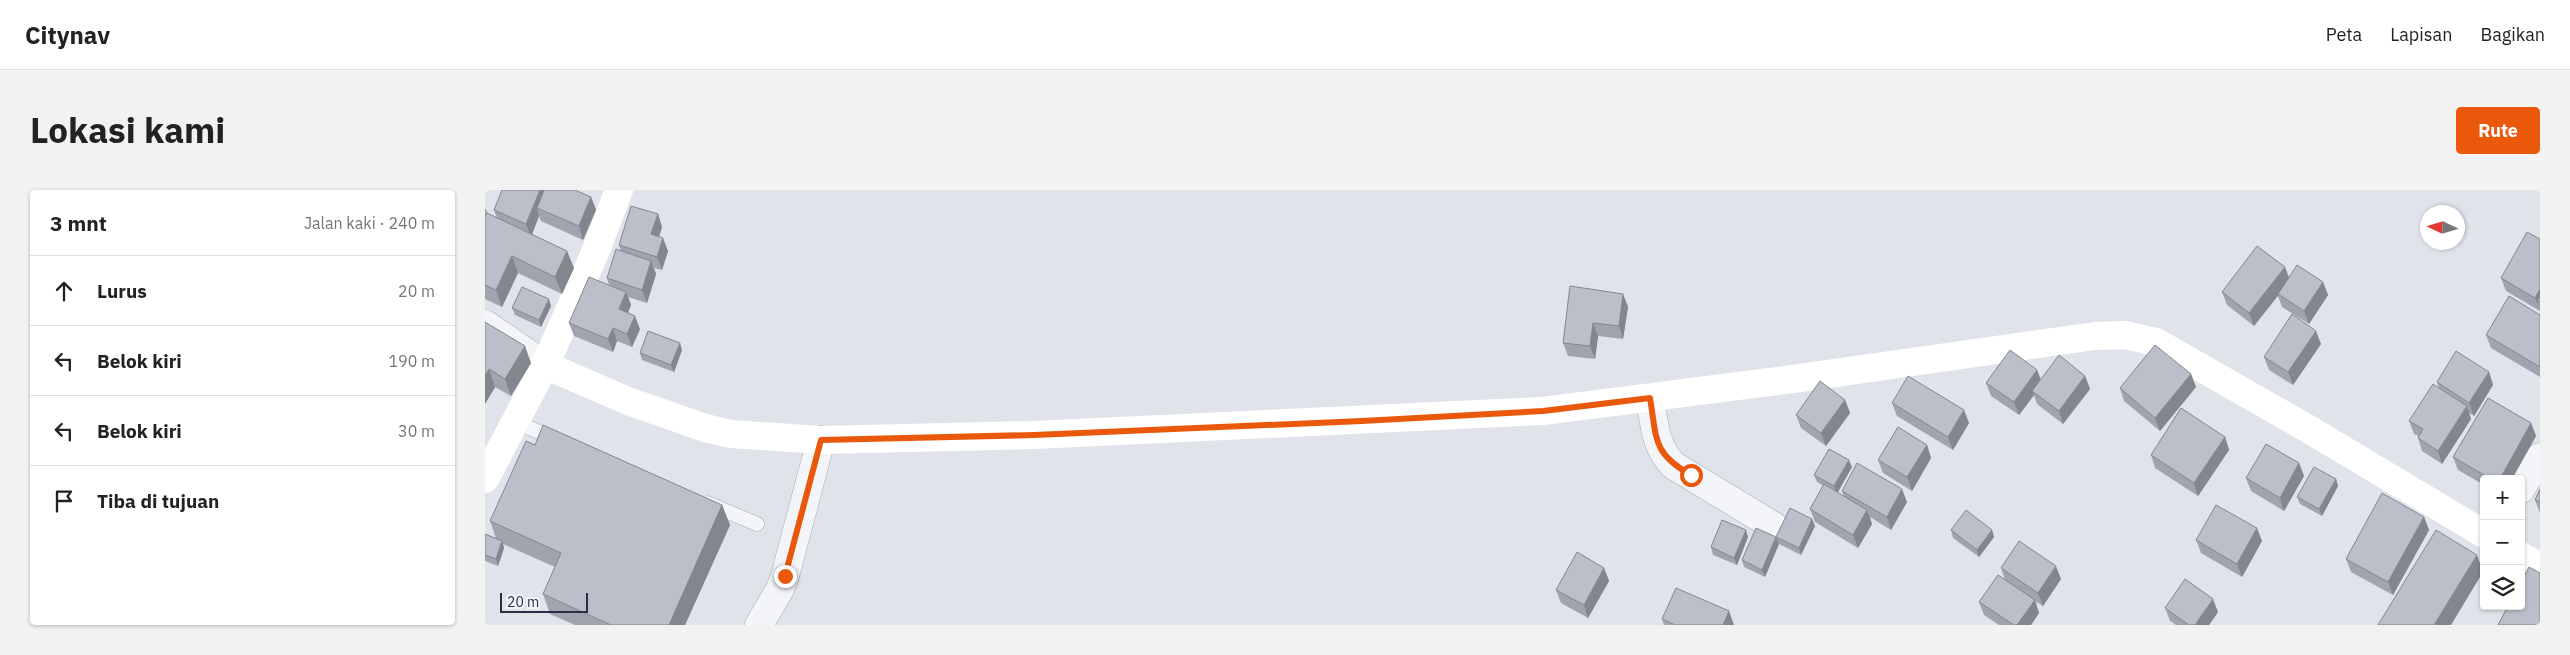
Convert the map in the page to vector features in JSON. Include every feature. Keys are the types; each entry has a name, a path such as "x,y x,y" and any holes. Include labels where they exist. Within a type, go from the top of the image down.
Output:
{"street":[{"path":"485,478 545,365 594,255 619,190"},
{"path":"485,324 545,365 628,401 705,428 731,434 821,440 1034,435 1543,411 1650,398 2095,336 2125,335 2156,342 2305,426 2480,532"},
{"path":"1650,398 1658,443 1665,457 1673,465 1775,527"},
{"path":"759,625 780,589 821,440"},
{"path":"2525,482 2540,457"},
{"path":"2525,558 2540,567"}],"lane":[{"path":"515,422 569,445"},
{"path":"695,498 757,524"}],"building":[{"path":"502,190 540,190 526,224 494,210"},
{"path":"544,190 575,190 591,197 579,226 537,208"},
{"path":"631,206 658,214 651,234 663,238 657,257 619,245"},
{"path":"487,213 567,251 555,277 512,256 496,290 485,285 485,216"},
{"path":"2527,232 2540,239 2540,289 2535,298 2501,278"},
{"path":"2257,246 2285,267 2249,313 2222,292"},
{"path":"616,249 651,261 642,290 607,278"},
{"path":"2297,265 2323,282 2304,311 2278,294"},
{"path":"589,277 626,292 619,309 635,316 627,334 613,328 608,339 569,323"},
{"path":"1570,286 1623,294 1619,326 1593,323 1590,346 1563,343"},
{"path":"522,287 549,299 539,320 512,308"},
{"path":"2509,296 2540,315 2540,367 2486,335"},
{"path":"2292,314 2316,331 2288,372 2264,357"},
{"path":"485,322 525,346 505,379 489,369 485,376"},
{"path":"648,331 680,343 671,365 640,353"},
{"path":"2155,345 2191,374 2155,418 2120,388"},
{"path":"2010,350 2037,370 2014,402 1986,383"},
{"path":"2456,351 2489,372 2469,403 2437,382"},
{"path":"2059,355 2085,376 2059,411 2032,391"},
{"path":"1908,376 1964,410 1948,437 1892,403"},
{"path":"1820,381 1845,400 1821,433 1796,415"},
{"path":"2433,384 2467,406 2438,451 2418,438 2423,429 2409,421"},
{"path":"2488,398 2531,423 2502,475 2484,475 2453,457"},
{"path":"2181,408 2225,437 2194,483 2151,455"},
{"path":"543,425 722,505 669,625 611,625 543,594 561,553 490,521 526,441 535,445"},
{"path":"1898,427 1927,445 1907,477 1878,460"},
{"path":"2266,444 2299,463 2280,498 2246,478"},
{"path":"1829,449 1849,460 1834,486 1814,475"},
{"path":"1857,463 1902,489 1887,517 1842,491"},
{"path":"2314,467 2336,479 2319,509 2297,497"},
{"path":"1824,484 1867,510 1853,535 1810,509"},
{"path":"2540,489 2540,502 2535,500"},
{"path":"2382,493 2424,517 2388,582 2346,559"},
{"path":"2216,505 2257,528 2237,564 2196,540"},
{"path":"1790,508 1812,519 1799,548 1776,537"},
{"path":"1966,510 1992,530 1977,550 1951,530"},
{"path":"1722,520 1746,530 1734,558 1711,547"},
{"path":"1756,528 1776,537 1762,570 1742,560"},
{"path":"2436,530 2477,555 2434,625 2378,625"},
{"path":"485,534 502,541 496,559 485,555"},
{"path":"2019,541 2056,566 2038,593 2001,568"},
{"path":"1577,552 1604,568 1584,605 1556,590"},
{"path":"2529,567 2540,573 2540,625 2498,625 2506,610 2525,610 2525,574"},
{"path":"1998,575 2035,600 2017,625 2014,625 1979,602"},
{"path":"2185,579 2213,599 2195,625 2189,625 2165,608"},
{"path":"1676,588 1729,611 1723,625 1675,625 1662,619"}],"route":[{"path":"785,576 821,440 1034,435 1362,421 1543,411 1650,398 1658,443 1665,457 1673,465 1691,475"}]}
